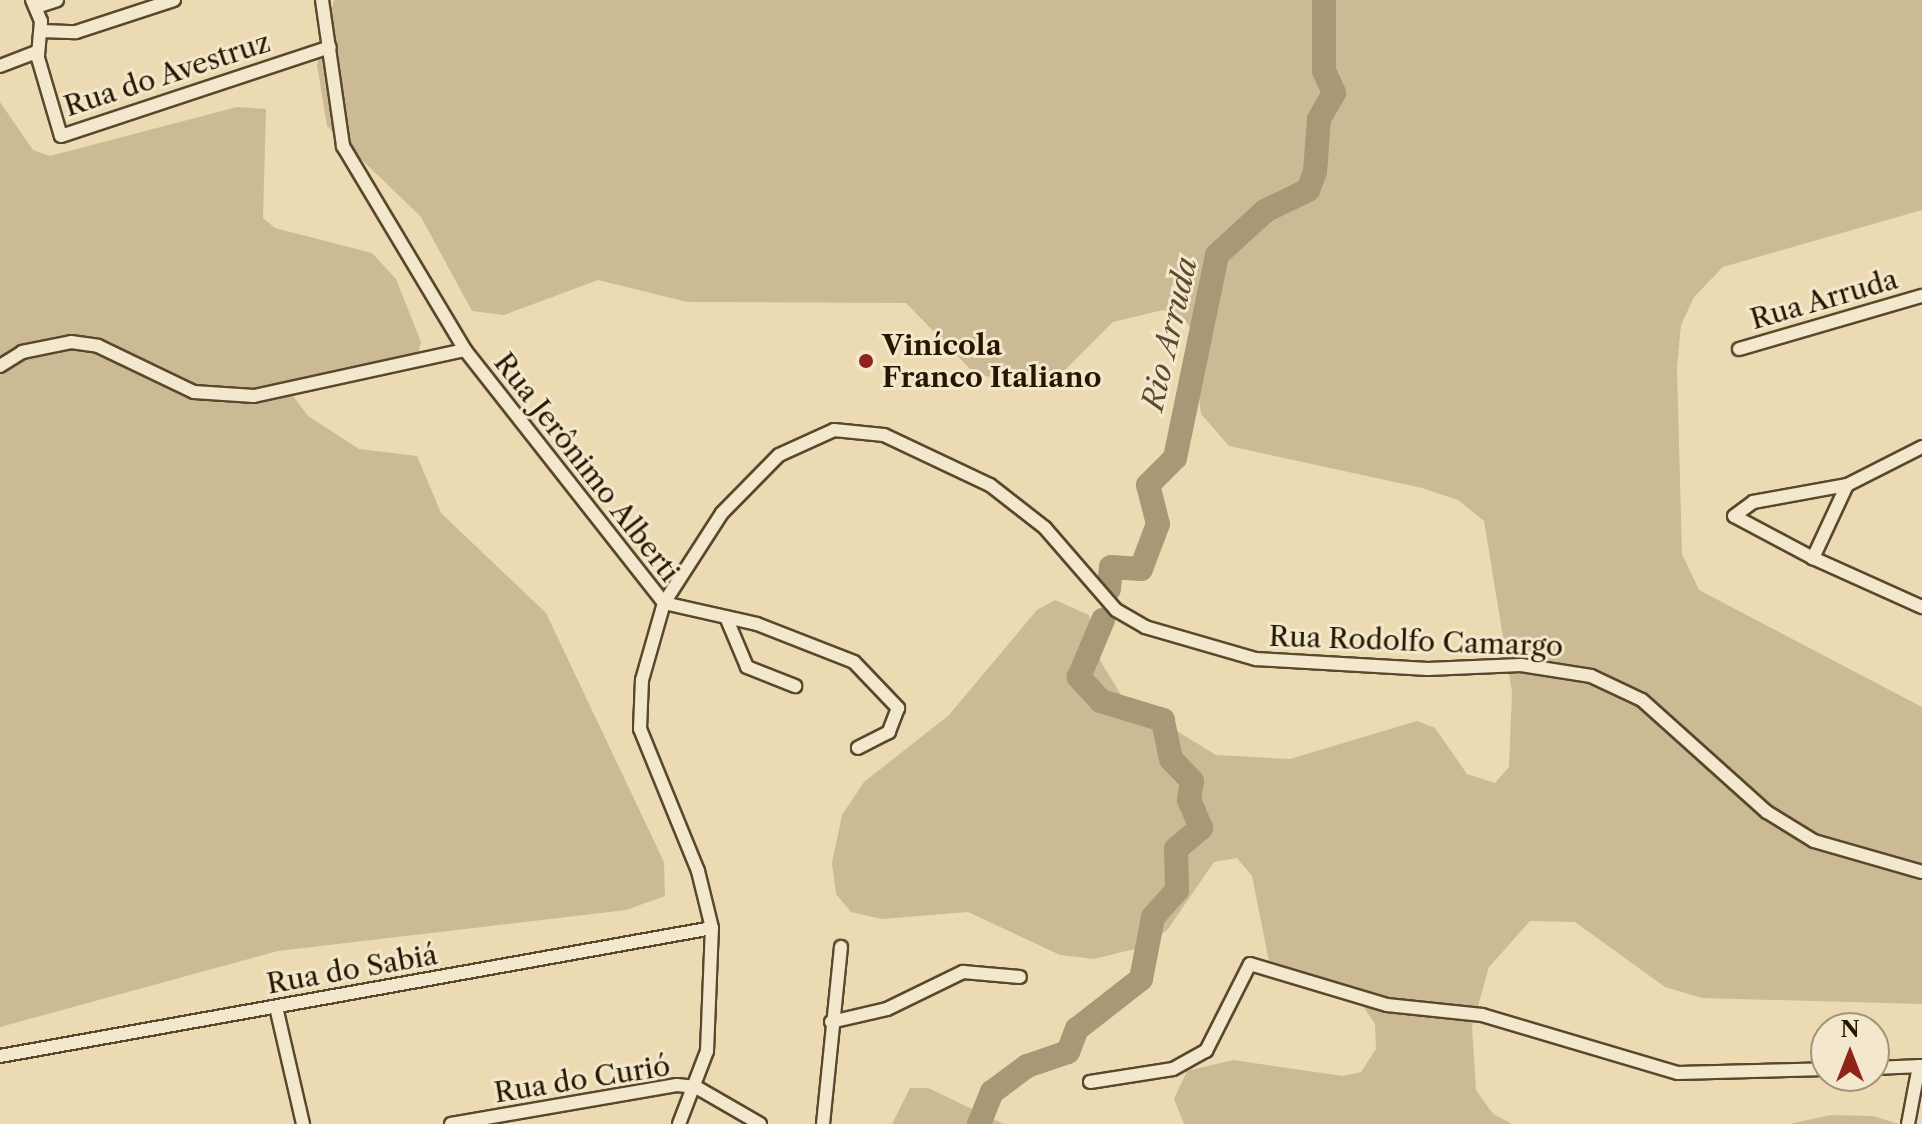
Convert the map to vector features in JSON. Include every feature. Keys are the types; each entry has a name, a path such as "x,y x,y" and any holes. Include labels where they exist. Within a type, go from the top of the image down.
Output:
{"street":[{"path":"34,4 57,0"},
{"path":"41,31 76,32 174,0"},
{"name":"Rua Jerônimo Alberti","path":"322,0 343,146 465,350 664,603 642,680 640,729 698,871 712,928 707,1051 696,1087 679,1124"},
{"name":"Rua do Avestruz","path":"34,4 41,31 37,52 61,136 330,47"},
{"path":"0,66 37,52"},
{"name":"Rua Arruda","path":"1739,349 1922,296"},
{"path":"0,366 22,352 71,342 98,346 194,392 254,396 465,350"},
{"name":"Rua Rodolfo Camargo","path":"664,603 746,482 808,438 865,430 966,472 1016,502 1097,592 1145,627 1256,659 1428,669 1521,665 1591,676 1642,700 1767,812 1814,841 1922,872"},
{"path":"1922,447 1847,485 1753,502 1734,516 1813,558 1922,607"},
{"path":"1813,558 1847,485"},
{"path":"664,603 726,617 826,648 875,679 891,696 898,721 858,748"},
{"path":"726,617 747,667 795,686"},
{"name":"Rua do Sabiá","path":"0,1056 712,928"},
{"path":"823,1124 841,947"},
{"path":"1090,1082 1173,1069 1206,1051 1250,964 1387,1005 1482,1015 1678,1073 1810,1069"},
{"path":"831,1022 887,1009 963,972 1020,977"},
{"path":"276,1007 303,1124"},
{"path":"1890,1067 1920,1066 1908,1124"},
{"name":"Rua do Curió","path":"451,1124 696,1087 760,1124"}],"shaded area":[{"path":"334,0 1922,0 1922,210 1723,267 1694,297 1681,325 1677,368 1682,554 1699,590 1922,707 1922,1004 1702,998 1665,987 1575,922 1530,921 1489,967 1472,1027 1476,1090 1493,1114 1512,1124 1184,1124 1174,1099 1187,1071 1233,1060 1343,1076 1361,1072 1376,1049 1375,1024 1361,1003 1272,976 1252,876 1237,858 1214,862 1168,929 1147,946 1094,959 1060,955 968,912 882,919 851,912 836,894 832,863 842,815 864,782 949,715 1037,610 1055,600 1089,615 1101,662 1123,698 1216,755 1290,759 1417,721 1435,728 1467,774 1495,783 1509,767 1512,692 1484,521 1458,500 1422,488 1229,446 1201,414 1191,329 1182,316 1163,310 1113,322 1066,369 1027,386 974,373 906,303 687,302 598,280 504,315 472,311 421,217 327,126 317,65"},
{"path":"0,102 33,150 50,156 237,107 266,109 263,218 275,228 372,253 396,279 421,342 416,361 302,387 293,396 308,416 359,449 417,456 441,513 546,613 664,862 665,896 626,910 278,951 0,1027"},
{"path":"910,1088 928,1088 1004,1124 892,1124"},
{"path":"1831,1115 1873,1116 1899,1124 1789,1124"}],"waterway":[{"name":"Rio Arruda","path":"1109,589 1111,567 1141,569 1158,524 1148,485 1175,458 1217,255 1265,211 1308,190 1315,172 1319,119 1334,93 1324,71 1324,0"},
{"name":"Rio Arruda","path":"979,1124 992,1092 1027,1066 1068,1052 1077,1029 1141,979 1153,917 1177,890 1176,849 1201,828 1189,800 1192,781 1171,759 1163,720 1101,701 1079,677 1103,620"}],"place":[{"name":"Vinícola Franco Italiano","path":"866,361"}]}
